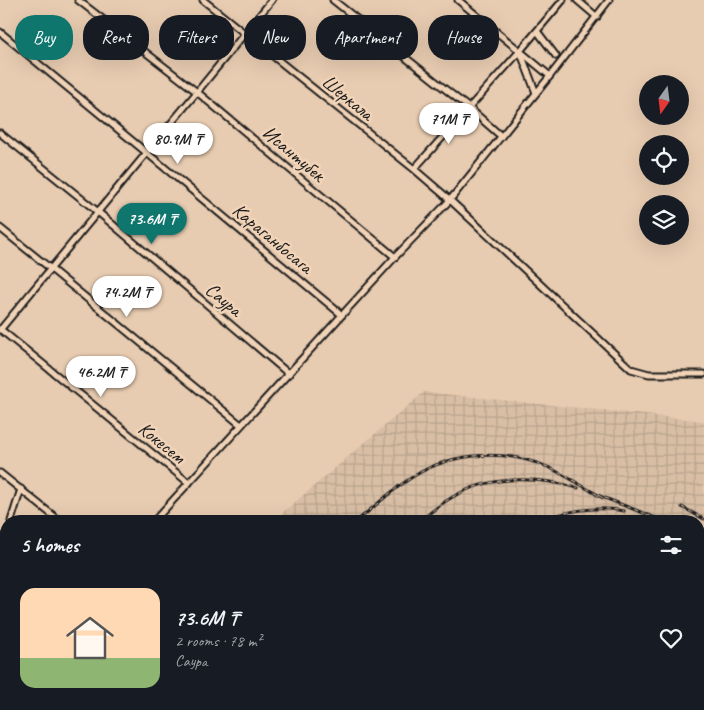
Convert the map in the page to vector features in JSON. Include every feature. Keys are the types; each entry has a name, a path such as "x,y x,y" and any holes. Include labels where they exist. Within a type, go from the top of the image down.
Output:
{"street":[{"name":"Исантубек","path":"78,0 197,92 396,257"},
{"name":"Шеркала","path":"203,0 244,33"},
{"path":"260,15 272,0"},
{"path":"333,0 469,108 501,136"},
{"path":"458,0 550,76"},
{"path":"414,169 563,0"},
{"path":"577,0 597,17"},
{"path":"159,515 450,200 597,17 608,0"},
{"path":"537,31 556,56"},
{"name":"Караганбосага","path":"0,32 342,315"},
{"path":"0,330 244,35"},
{"path":"520,51 536,93"},
{"name":"Шеркала","path":"278,60 450,200 631,369 649,374 704,374"},
{"name":"Саура","path":"0,133 98,212 289,374"},
{"path":"0,228 241,425"},
{"name":"Кокесем","path":"0,330 188,483"},
{"path":"0,473 53,515"},
{"path":"13,515 21,489"}],"shaded area":[{"path":"424,392 704,421 704,515 280,515"}],"railway":[{"path":"364,515 414,476 430,468 463,457 499,456 533,462 557,471 603,498"},
{"path":"428,515 465,490 497,482 513,480 546,481 578,488"},
{"path":"597,495 648,515"},
{"path":"682,507 697,515"},
{"path":"557,515 590,509 624,511"}]}
